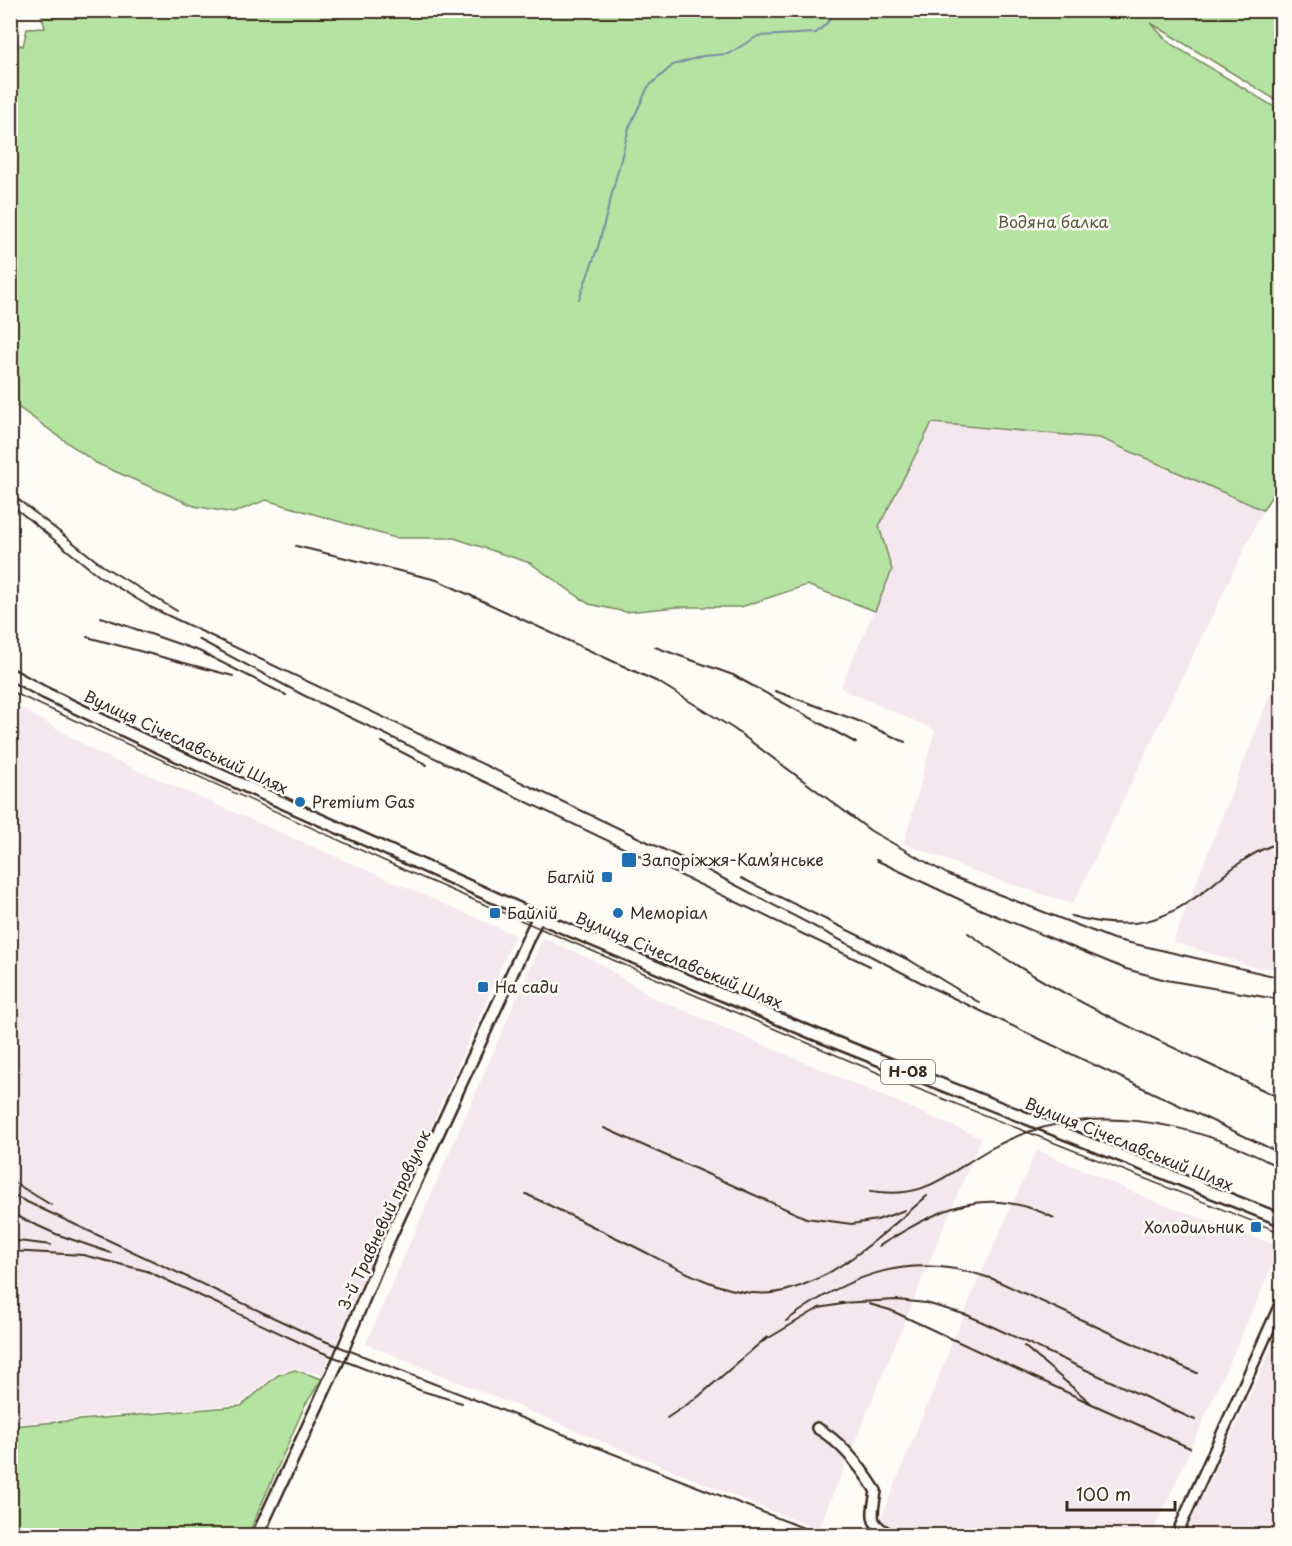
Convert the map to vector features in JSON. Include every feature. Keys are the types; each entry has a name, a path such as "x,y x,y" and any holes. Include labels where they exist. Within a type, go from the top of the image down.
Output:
{"main road":[{"name":"Вулиця Січеславський Шлях","path":"10,674 45,693 210,771 538,917 822,1037 1281,1220"},
{"name":"3-й Травневий провулок","path":"257,1536 339,1359 385,1248 538,917"}],"street":[{"path":"1176,1536 1281,1300"},
{"path":"817,1428 849,1455 868,1477 876,1491 872,1516 874,1524 895,1536"},
{"path":"10,1532 19,1536"}],"shaded area":[{"path":"932,423 1100,438 1263,510 1073,904 986,876 904,843 935,730 840,688 892,570 879,526"},
{"path":"1281,667 1281,970 1251,966 1173,942"},
{"path":"10,701 96,752 515,935 322,1375 295,1368 278,1372 240,1404 11,1424"},
{"path":"543,938 597,962 650,996 981,1138 818,1530 366,1344"},
{"path":"1037,1150 1154,1201 1281,1247 1152,1535 910,1535 880,1521 973,1292"},
{"path":"1281,1326 1281,1535 1184,1535 1241,1415"}],"green space":[{"name":"Водяна балка","path":"98,11 1281,11 1281,103 1151,23 1168,42 1281,111 1281,481 1263,510 1100,438 932,423 879,526 892,570 875,611 807,585 741,607 677,607 626,612 589,604 530,563 454,538 395,538 266,500 233,513 194,506 96,463 11,402 11,42 23,46 27,29 45,28 41,13 124,17"},
{"path":"295,1370 322,1379 305,1405 248,1535 11,1536 11,1426 241,1406 278,1375"}],"waterway":[{"path":"579,299 598,247 629,128 648,87 673,65 703,56 728,54 758,36 816,33 828,22 833,10"}],"tram line":[{"path":"10,691 409,872 685,991 888,1077 1282,1233"}],"railway":[{"path":"10,493 103,566 177,611"},
{"path":"10,504 99,576 150,607 703,868 924,984 1282,1154"},
{"path":"296,546 437,580 660,683 734,729 871,831 949,875 1113,939 1282,978"},
{"path":"101,617 199,651 286,695"},
{"path":"87,637 233,676"},
{"path":"198,639 303,695 870,966"},
{"path":"655,647 733,675 856,743"},
{"path":"775,691 856,720 905,742"},
{"path":"382,742 427,765"},
{"path":"1071,916 1092,921 1129,924 1162,916 1195,898 1244,860 1282,842"},
{"path":"876,860 982,910 1126,969 1166,980 1282,1000"},
{"path":"741,878 911,961 980,1003"},
{"path":"968,933 1005,958 1081,1002 1282,1099"},
{"path":"870,1191 890,1193 921,1189 990,1149 1026,1133 1062,1123 1100,1120 1138,1121 1175,1127 1248,1152 1282,1169"},
{"path":"604,1128 806,1218 852,1224 877,1220 905,1210"},
{"path":"10,1180 51,1205"},
{"path":"10,1194 317,1338 824,1536"},
{"path":"526,1194 704,1280 725,1288 767,1293 788,1290 827,1274 879,1237 927,1196"},
{"path":"879,1246 922,1221 964,1205 1006,1202 1054,1218"},
{"path":"10,1213 56,1234 111,1253"},
{"path":"10,1240 51,1245"},
{"path":"10,1251 83,1255 147,1271 316,1350 422,1391 462,1403"},
{"path":"786,1321 834,1290 859,1279 884,1271 909,1267 936,1267 964,1271 993,1279 1197,1373"},
{"path":"840,1303 897,1300 926,1303 967,1315 1195,1420"},
{"path":"762,1342 819,1308 848,1303"},
{"path":"869,1304 890,1310 1092,1404"},
{"path":"667,1418 698,1397 767,1337"},
{"path":"1024,1346 1092,1404 1190,1448"}],"place":[{"name":"Premium Gas","path":"300,802"},
{"name":"Запоріжжя-Кам’янське","path":"629,860"},
{"name":"Баглій","path":"607,877"},
{"name":"Байлій","path":"495,913"},
{"name":"Меморіал","path":"618,913"},
{"name":"На сади","path":"483,987"},
{"name":"Холодильник","path":"1256,1227"}]}
